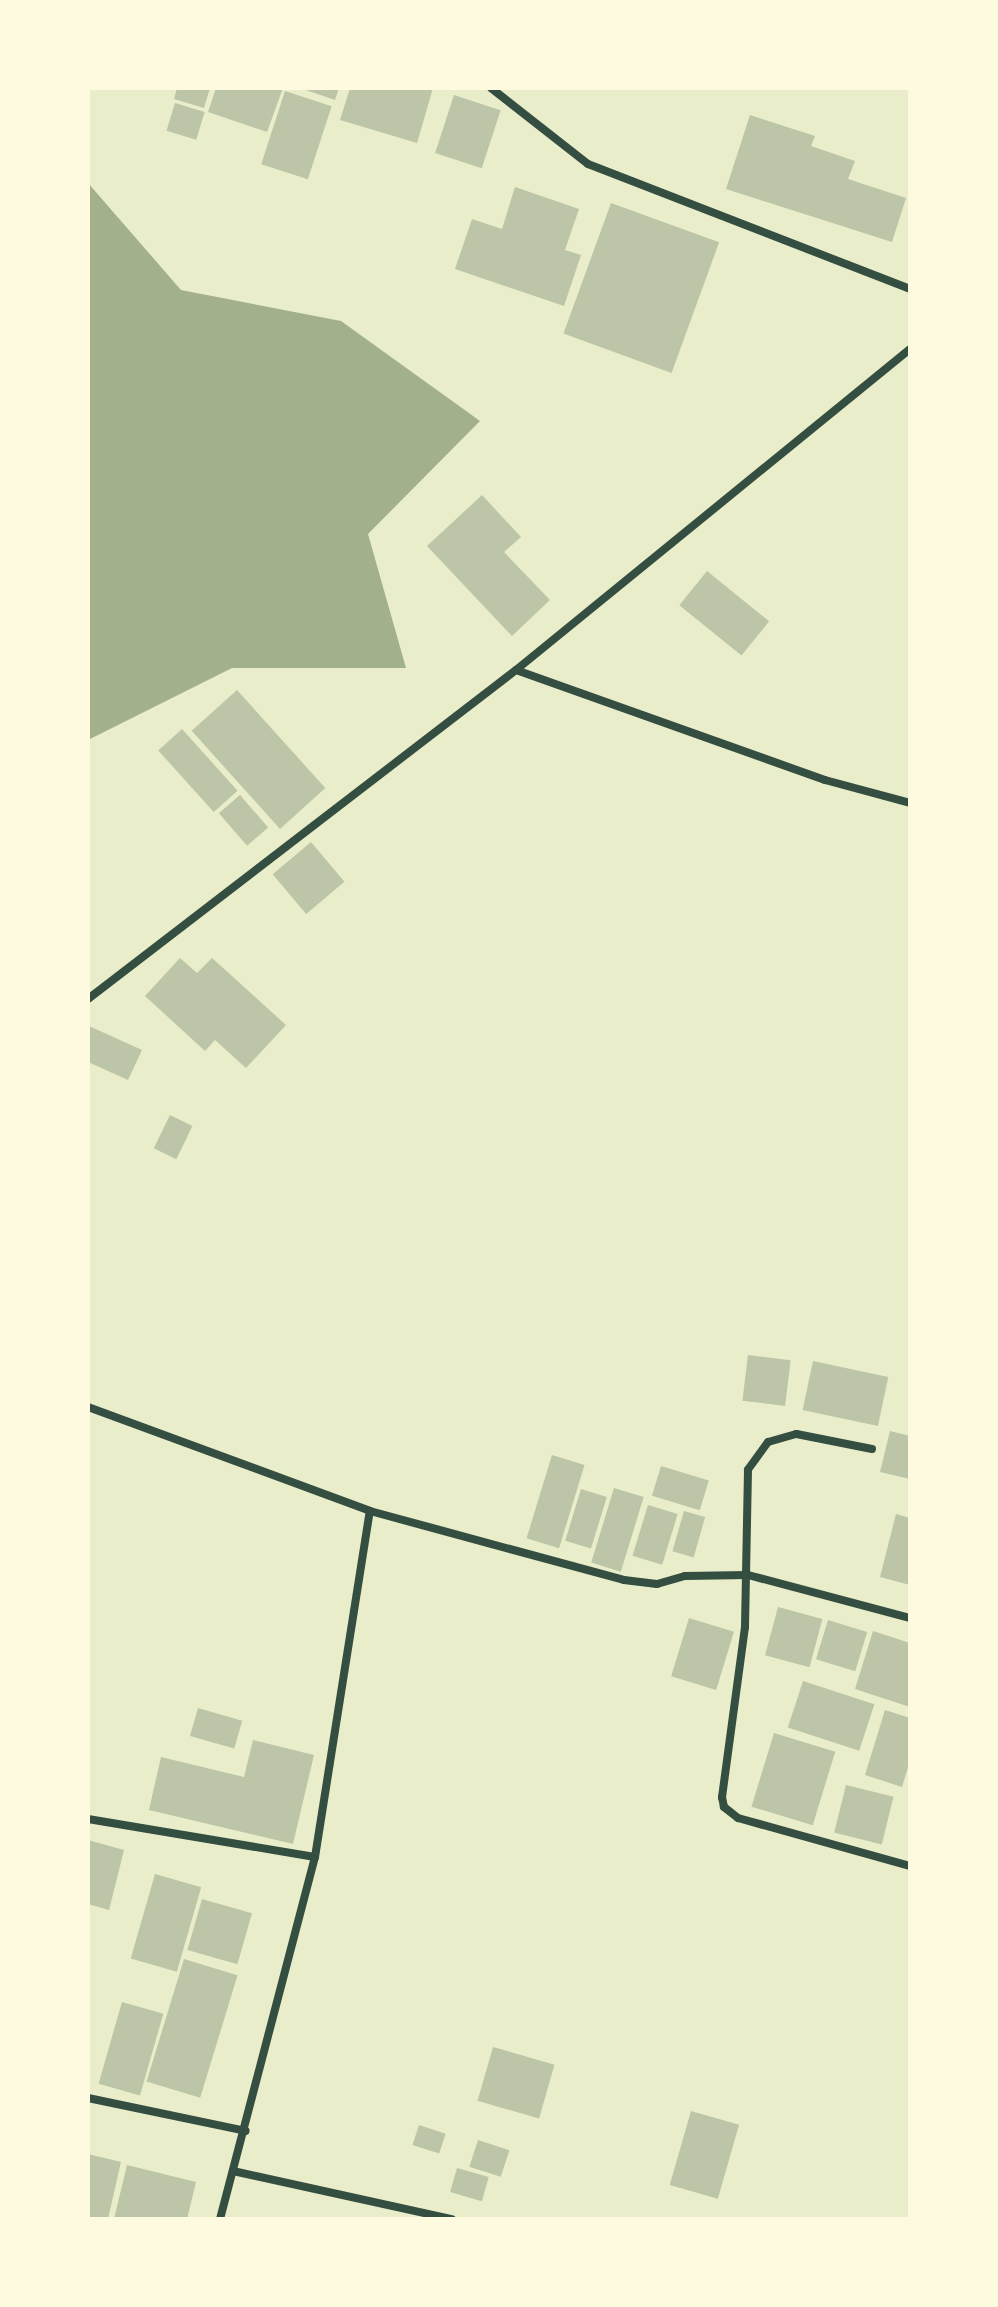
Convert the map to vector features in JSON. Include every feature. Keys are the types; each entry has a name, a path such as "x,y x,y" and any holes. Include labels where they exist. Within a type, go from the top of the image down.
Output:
{"street":[{"path":"491,88 588,164 910,289"},
{"path":"88,999 516,670 910,349"},
{"path":"516,670 825,780 910,803"},
{"path":"88,1407 370,1511 633,1582 748,1575 910,1618"},
{"path":"872,1449 796,1434 768,1442 756,1453 745,1491 748,1575 724,1807 738,1818 910,1866"},
{"path":"220,2219 246,2131 315,1857 370,1511"},
{"path":"88,1819 315,1857"},
{"path":"88,2098 246,2131"},
{"path":"233,2171 452,2219"}],"shaded area":[{"path":"88,183 181,290 341,321 480,421 368,534 406,668 232,668 88,740"}],"building":[{"path":"177,88 210,88 204,108 174,99"},
{"path":"216,88 283,88 267,132 208,112"},
{"path":"300,88 339,88 335,100"},
{"path":"350,88 433,88 417,143 340,120"},
{"path":"285,91 332,106 308,179 261,164"},
{"path":"454,95 501,110 482,168 435,153"},
{"path":"175,103 205,112 196,140 167,131"},
{"path":"750,115 815,136 811,146 855,161 848,179 906,198 892,242 726,189"},
{"path":"515,187 579,209 565,250 581,255 564,306 455,269 472,219 502,229"},
{"path":"611,203 719,242 672,373 563,334"},
{"path":"482,495 521,537 504,552 550,600 512,636 427,546"},
{"path":"707,571 769,621 741,656 679,605"},
{"path":"237,690 325,788 280,829 192,731"},
{"path":"182,729 238,791 214,812 158,750"},
{"path":"240,795 268,827 247,846 219,813"},
{"path":"311,842 344,882 306,914 273,874"},
{"path":"180,958 197,973 212,958 286,1025 246,1068 215,1040 205,1051 145,996"},
{"path":"89,1026 142,1050 128,1080 88,1062"},
{"path":"170,1115 192,1126 176,1159 154,1148"},
{"path":"748,1355 791,1360 785,1406 742,1401"},
{"path":"813,1361 888,1377 878,1426 803,1410"},
{"path":"890,1431 910,1436 910,1479 880,1472"},
{"path":"552,1455 585,1465 559,1548 527,1538"},
{"path":"661,1466 709,1481 700,1510 652,1496"},
{"path":"614,1488 644,1497 621,1572 591,1563"},
{"path":"581,1489 607,1497 591,1549 565,1541"},
{"path":"648,1505 678,1514 662,1565 633,1556"},
{"path":"684,1511 705,1517 694,1557 672,1551"},
{"path":"896,1514 910,1518 910,1585 880,1577"},
{"path":"778,1607 822,1619 809,1667 765,1655"},
{"path":"689,1618 734,1632 716,1690 671,1676"},
{"path":"828,1620 867,1632 855,1671 816,1659"},
{"path":"873,1631 910,1643 910,1707 855,1689"},
{"path":"803,1681 874,1704 859,1751 788,1728"},
{"path":"198,1708 242,1721 234,1749 190,1736"},
{"path":"885,1710 910,1718 910,1761 902,1787 865,1775"},
{"path":"774,1733 835,1752 813,1825 751,1807"},
{"path":"253,1740 314,1755 293,1844 149,1810 161,1757 244,1777"},
{"path":"846,1785 894,1797 882,1844 834,1833"},
{"path":"88,1840 124,1850 109,1910 88,1904"},
{"path":"155,1874 201,1887 177,1972 131,1959"},
{"path":"202,1899 252,1913 237,1964 187,1950"},
{"path":"184,1959 238,1975 200,2098 147,2081"},
{"path":"122,2002 163,2014 140,2096 99,2084"},
{"path":"493,2047 555,2065 539,2118 478,2101"},
{"path":"691,2111 739,2125 718,2199 670,2185"},
{"path":"419,2125 446,2134 439,2154 413,2145"},
{"path":"478,2140 509,2150 501,2177 469,2167"},
{"path":"88,2154 121,2162 108,2219 88,2219"},
{"path":"127,2165 196,2182 187,2219 114,2219"},
{"path":"457,2168 489,2177 482,2201 450,2192"}]}
